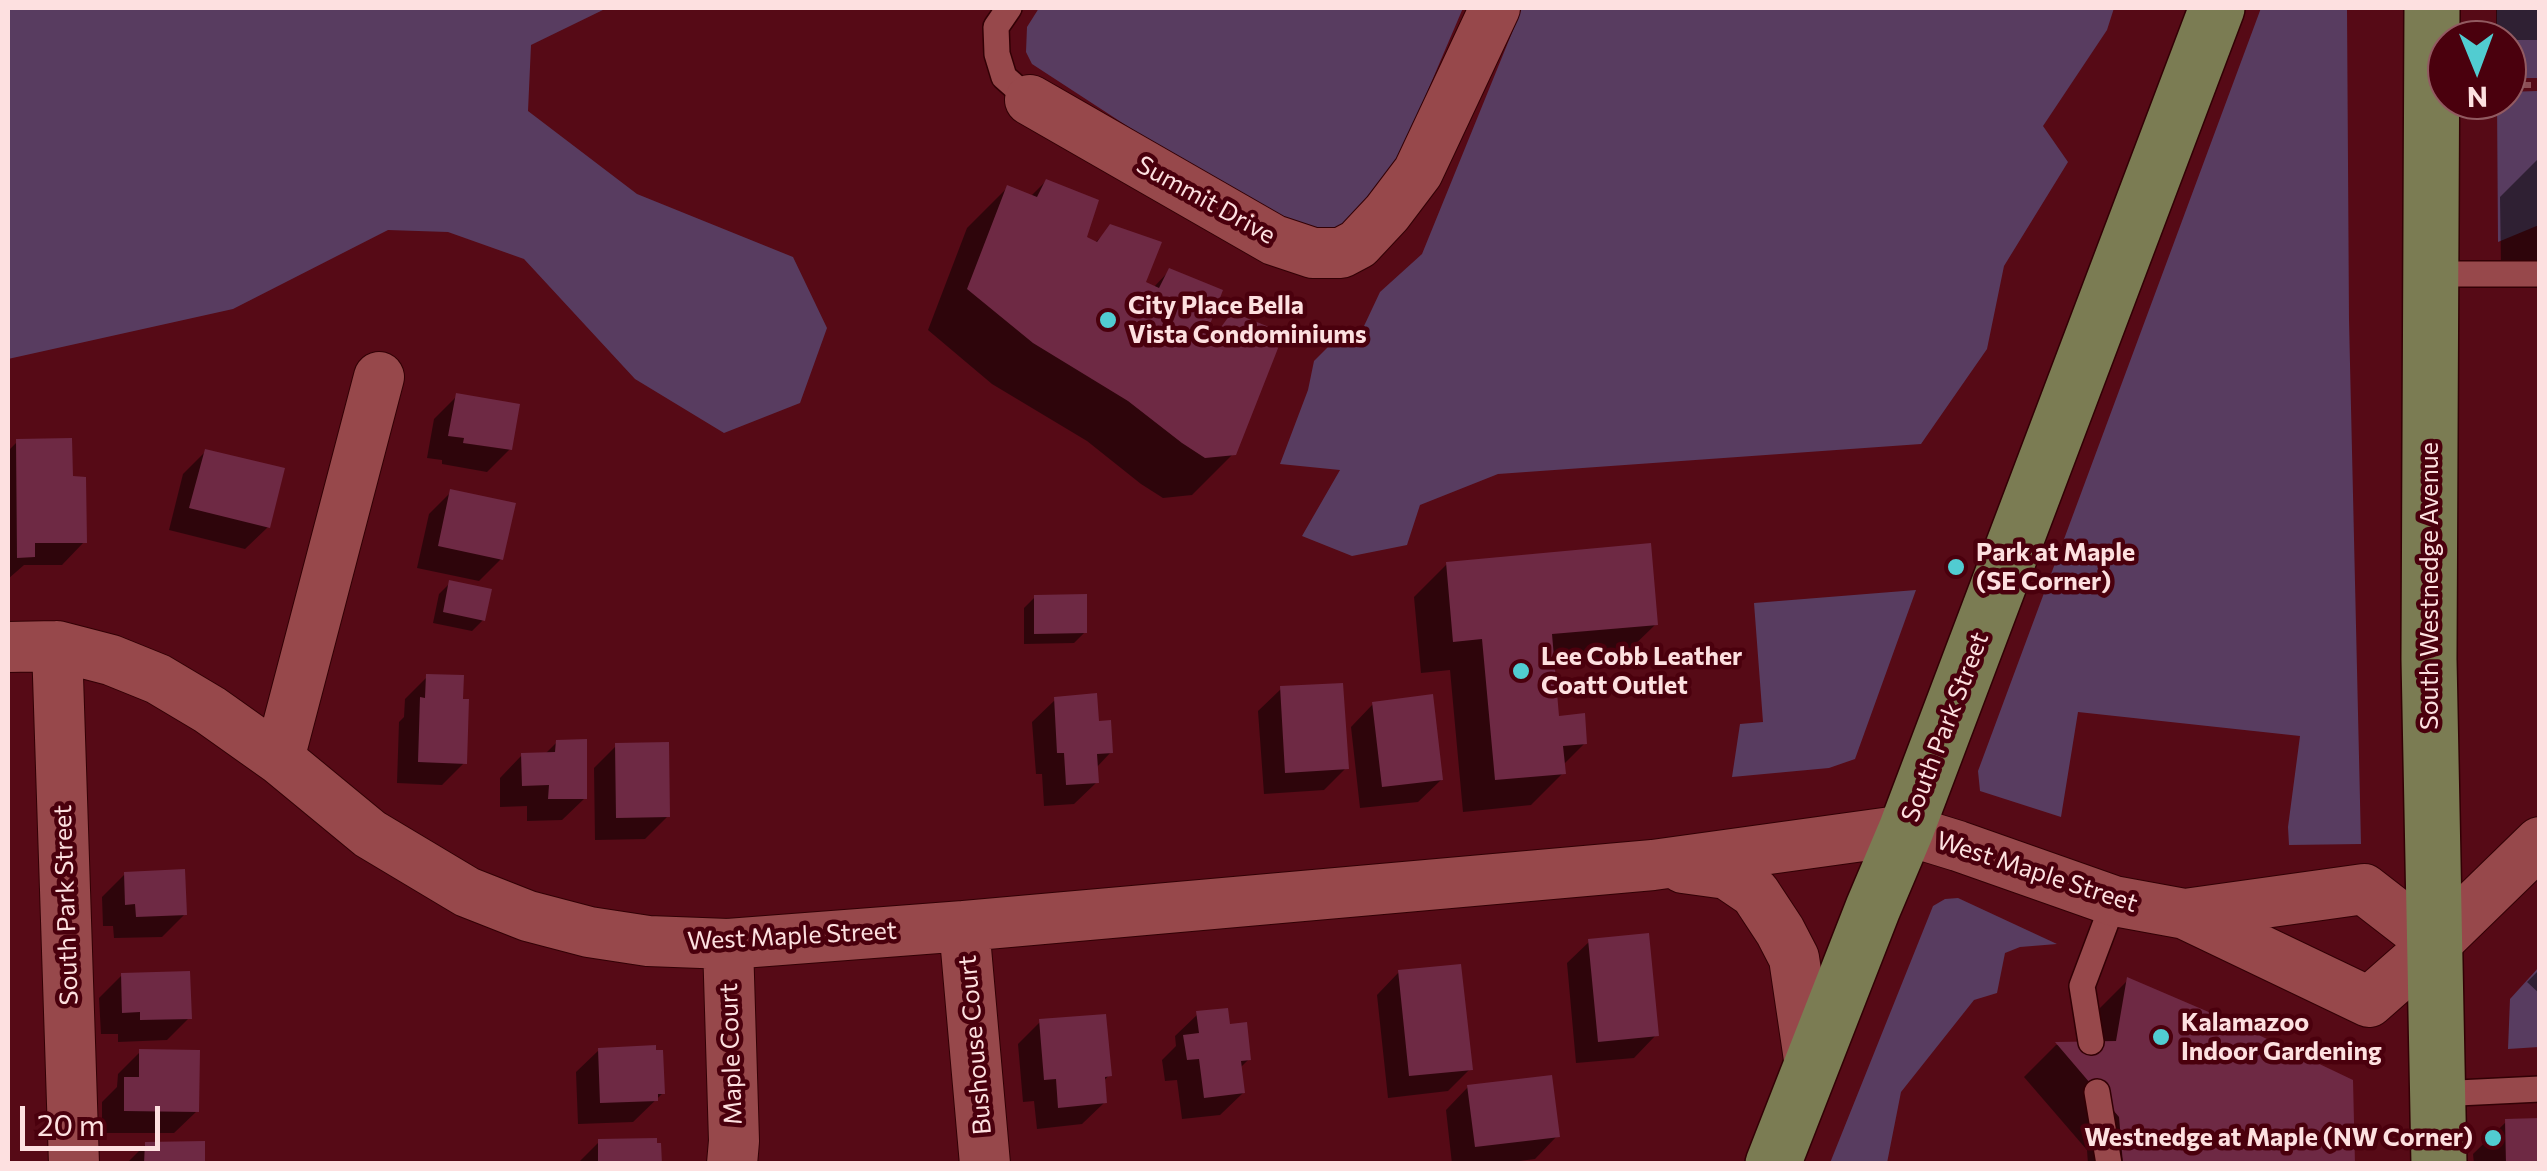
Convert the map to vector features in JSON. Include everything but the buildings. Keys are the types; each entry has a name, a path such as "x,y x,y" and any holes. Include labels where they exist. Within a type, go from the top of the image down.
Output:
{"main road":[{"name":"South Park Street","path":"1773,1164 1906,830 2217,8"},
{"name":"South Westnedge Avenue","path":"2432,8 2429,659 2438,1164"}],"street":[{"name":"Summit Drive","path":"1030,100 1274,240 1313,253 1341,253 1358,244 1418,172 1495,8"},
{"path":"280,759 379,377"},
{"name":"West Maple Street","path":"8,647 58,646 111,660 158,679 280,759 370,834 468,892 528,916 589,932 648,941 728,944 964,926 1653,864 1906,830 2114,901 2184,914 2370,1002 2435,944 2364,889 2184,914"},
{"name":"South Park Street","path":"58,646 74,1164"},
{"path":"2435,944 2540,842"},
{"name":"West Maple Street","path":"1653,864 1727,874 1755,893 1794,958 1810,1066"},
{"name":"Bushouse Court","path":"964,926 985,1164"},
{"name":"Maple Court","path":"728,944 732,1164"}],"lane":[{"path":"1010,8 996,26 997,54 1004,78 1030,100"},
{"path":"2431,274 2540,274"},
{"path":"2091,1042 2082,986 2114,901"},
{"path":"2437,1094 2540,1089"},
{"path":"2097,1092 2109,1164"}],"shaded area":[{"path":"8,8 607,8 531,45 528,111 637,194 793,257 827,328 800,403 724,433 635,379 524,259 448,232 388,230 233,309 8,359"},
{"path":"1039,8 1463,8 1396,165 1375,201 1335,231 1279,225 1032,64 1026,52 1027,27"},
{"path":"1522,8 2114,8 2107,30 2043,126 2068,162 2004,266 1987,349 1921,444 1498,474 1420,505 1407,545 1352,556 1302,536 1340,470 1280,464 1308,390 1314,361 1337,338 1364,326 1380,292 1422,254"},
{"path":"2261,8 2347,8 2349,320 2361,844 2289,845 2300,736 2078,712 2061,817 1980,791 1978,771"},
{"path":"2497,8 2539,8 2539,78 2527,78 2527,20 2497,20"},
{"path":"2527,91 2540,93 2539,225 2498,242 2497,120 2527,120"},
{"path":"1916,590 1855,759 1829,768 1732,777 1740,724 1763,722 1754,603"},
{"path":"1958,898 2057,944 2020,947 2005,953 1997,993 1974,1000 1901,1092 1887,1163 1830,1163 1933,906 1945,899"},
{"path":"2539,967 2539,1047 2508,1049 2510,999"}],"place":[{"name":"City Place Bella Vista Condominiums","path":"1108,320"},
{"name":"Park at Maple (SE Corner)","path":"1956,567"},
{"name":"Lee Cobb Leather Coatt Outlet","path":"1521,671"},
{"name":"Kalamazoo Indoor Gardening","path":"2161,1037"},
{"name":"Westnedge at Maple (NW Corner)","path":"2493,1138"}]}
